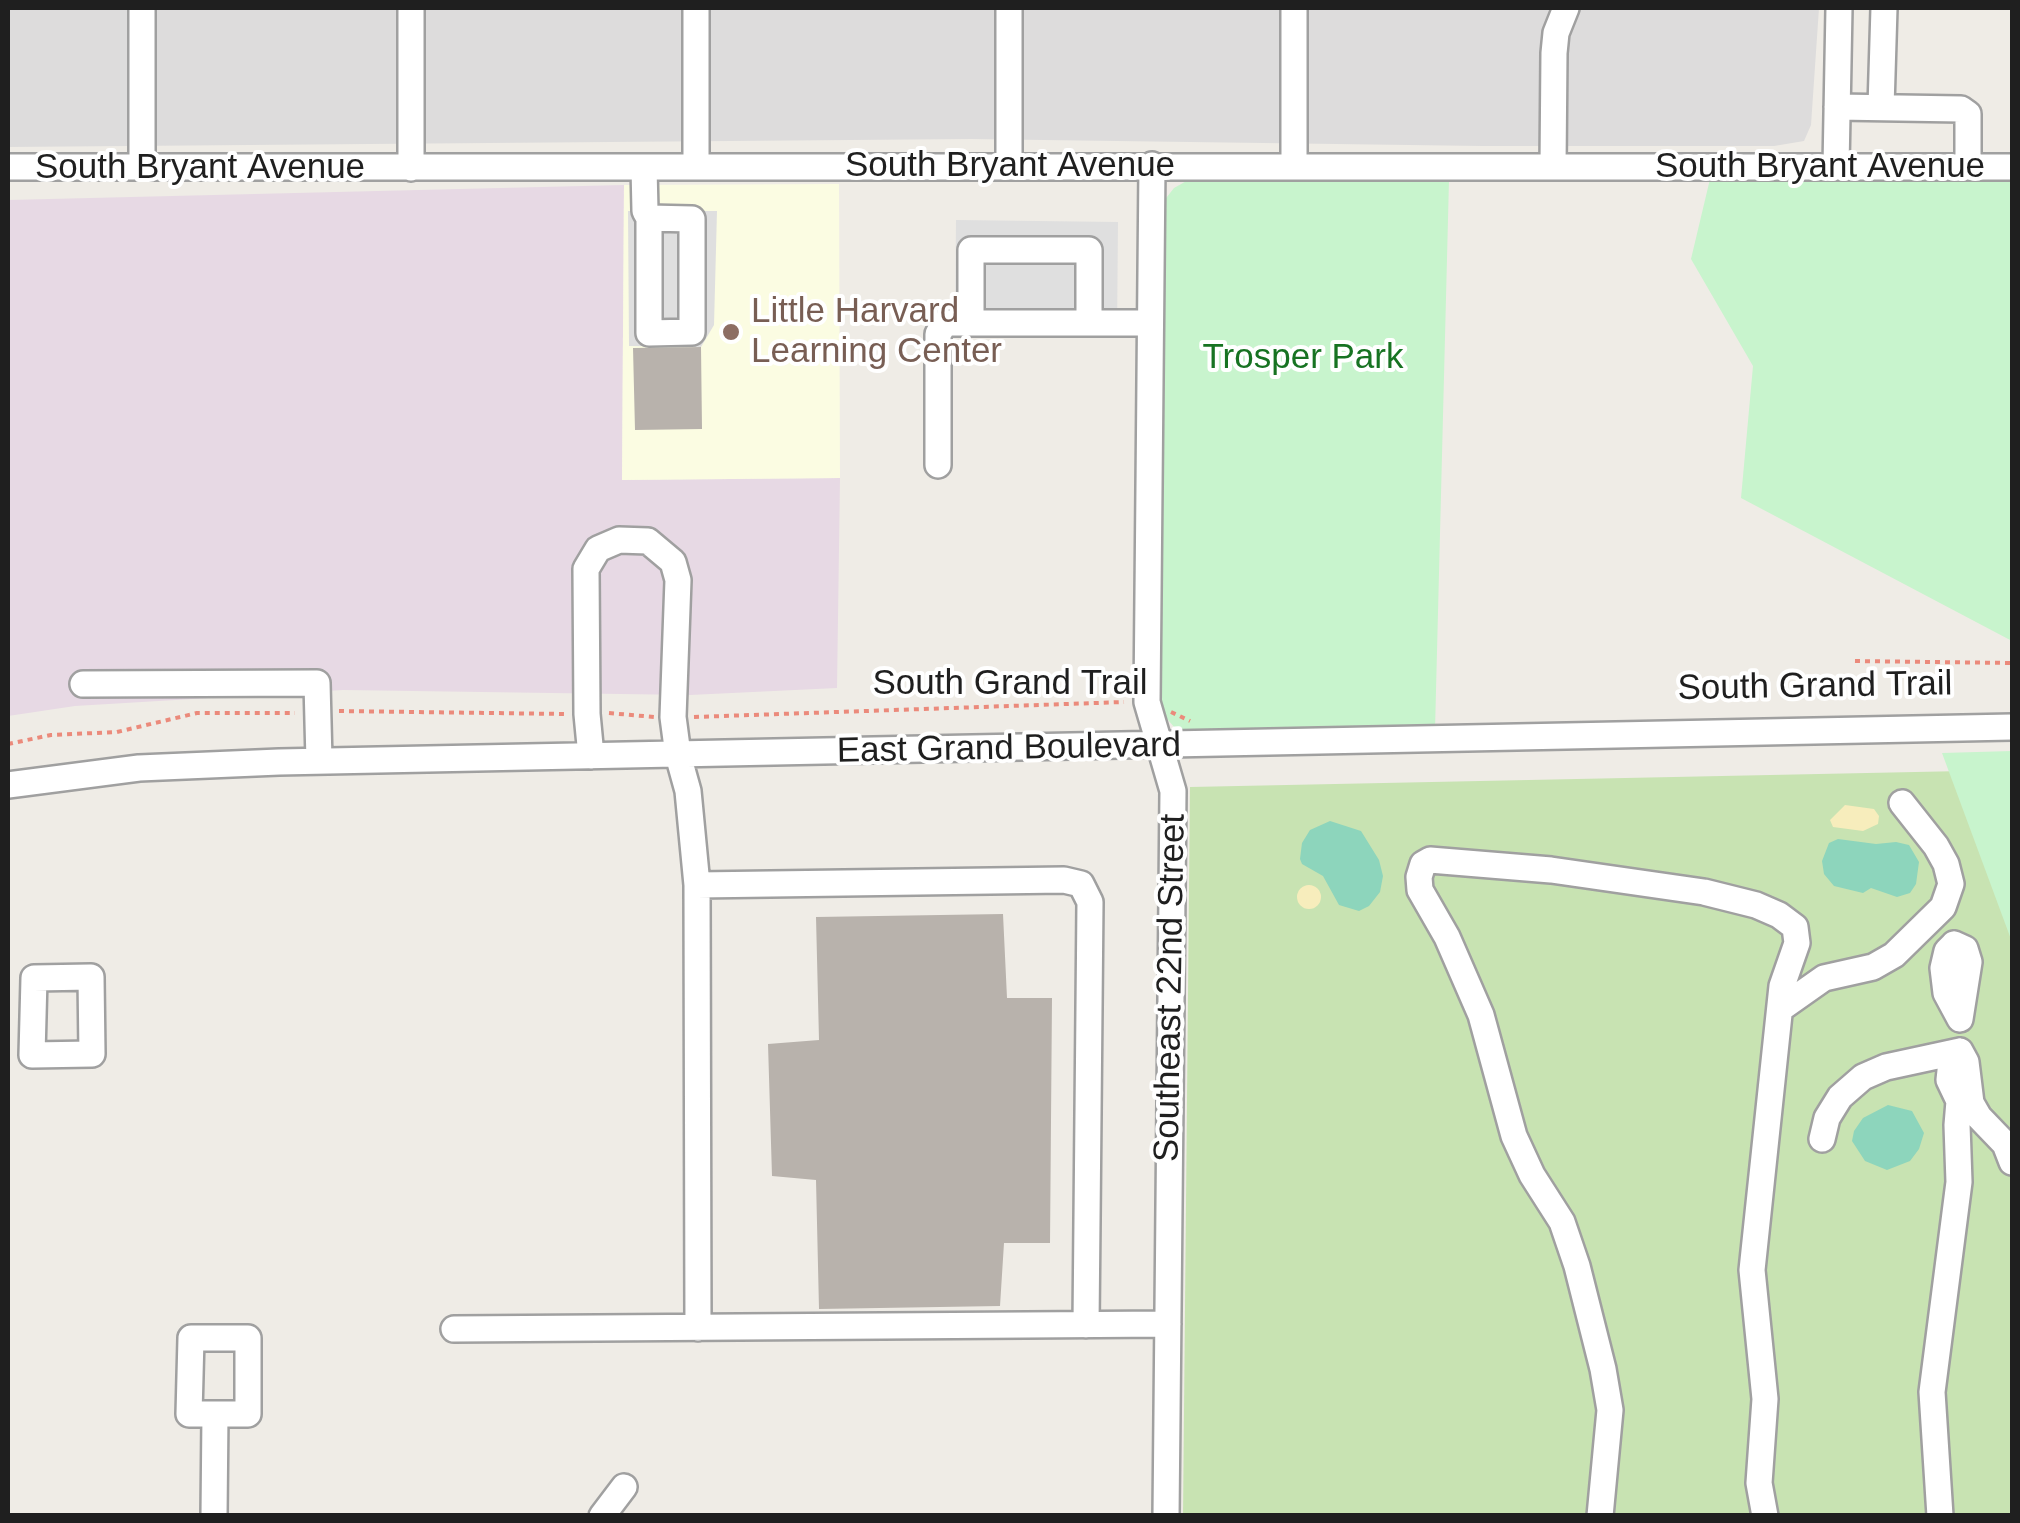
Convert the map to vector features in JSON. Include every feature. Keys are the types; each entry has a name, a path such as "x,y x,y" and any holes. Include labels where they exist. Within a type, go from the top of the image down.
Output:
{"street":[{"path":"142,8 142,168"},
{"path":"410,168 411,8"},
{"path":"696,8 696,168"},
{"path":"1009,8 1009,167"},
{"path":"1294,8 1294,167"},
{"path":"1553,168 1554,53 1566,8"},
{"path":"1836,167 1839,8"},
{"path":"1881,107 1884,8"},
{"path":"1836,107 1961,108 1968,114 1968,168"},
{"name":"Southeast 22nd Street","path":"1152,166 1147,702 1173,790 1166,1516"},
{"path":"644,167 645,210 649,218 649,332 692,332 692,218 649,218"},
{"name":"South Bryant Avenue","path":"8,168 2012,168"},
{"path":"970,323 970,250 1089,250 1089,322"},
{"path":"938,466 938,334 945,324 1150,324"},
{"path":"592,756 587,714 586,568 598,549 619,540 648,540 674,562 678,580 673,717 688,791 697,885 698,1328"},
{"path":"83,684 317,682 319,761"},
{"name":"East Grand Boulevard","path":"8,785 139,768 319,761 2012,727"},
{"path":"1780,1009 1824,978 1874,968 1894,956 1943,907 1950,884 1946,864 1902,803"},
{"path":"1600,1516 1610,1410 1577,1266 1562,1222 1532,1176 1514,1136 1481,1016 1447,937 1420,890 1422,864 1430,860 1580,873 1704,892 1768,910 1795,927 1797,943 1782,986 1752,1270 1765,1399 1759,1483 1765,1516"},
{"path":"697,885 1064,880 1081,884 1090,902 1086,1325"},
{"path":"1822,1139 1840,1097 1863,1077 1886,1067 1960,1051"},
{"path":"1960,1051 1966,1062 1971,1102 2006,1144 2012,1162"},
{"path":"1940,1516 1932,1392 1959,1182 1959,1100 1949,1080 1950,1062 1960,1051"},
{"path":"454,1329 1168,1324"},
{"path":"214,1516 216,1414"}],"path":[{"path":"1855,661 2012,663"},
{"name":"South Grand Trail","path":"8,744 134,729 197,713 620,712 673,717 1147,702 1201,724"}],"shaded area":[{"path":"8,8 1819,8 1811,125 1804,141 1774,146 971,139 8,147"},
{"name":"Little Harvard Learning Center","path":"839,184 840,478 622,480 624,185"},
{"path":"624,185 622,480 840,478 837,688 690,695 343,690 75,706 8,716 8,200"},
{"path":"628,211 717,211 714,325 701,347 629,346"},
{"path":"956,220 1118,222 1117,334 955,333"}],"green space":[{"name":"Trosper Park","path":"1190,179 1449,180 1435,730 1199,734 1175,728 1161,712 1163,202 1174,188"},
{"path":"1710,179 2012,179 2012,641 1741,498 1753,366 1691,259"},
{"path":"2012,751 2012,942 1942,753"},
{"path":"2012,770 2012,1515 1183,1516 1190,787"},
{"path":"1330,821 1361,831 1379,860 1383,876 1380,892 1369,906 1359,911 1339,905 1323,876 1300,859 1302,843 1310,830"},
{"path":"1838,839 1909,845 1919,862 1916,884 1910,893 1897,897 1871,888 1863,893 1834,886 1824,874 1822,861 1829,843"},
{"path":"1888,1105 1912,1111 1924,1133 1910,1161 1887,1170 1865,1161 1852,1141 1863,1118"}],"sand":[{"path":"1845,805 1874,809 1879,816 1878,824 1863,831 1833,827 1830,820"},
{"path":"1309,885 1318,888 1318,906 1309,909 1300,906 1297,897 1300,888"}],"building":[{"path":"701,347 702,429 635,430 633,348"},
{"path":"1003,914 1007,998 1052,998 1050,1243 1004,1243 1000,1306 819,1309 816,1180 772,1176 768,1044 819,1040 816,917"}],"place":[{"name":"Little Harvard Learning Center","path":"731,332"}]}
